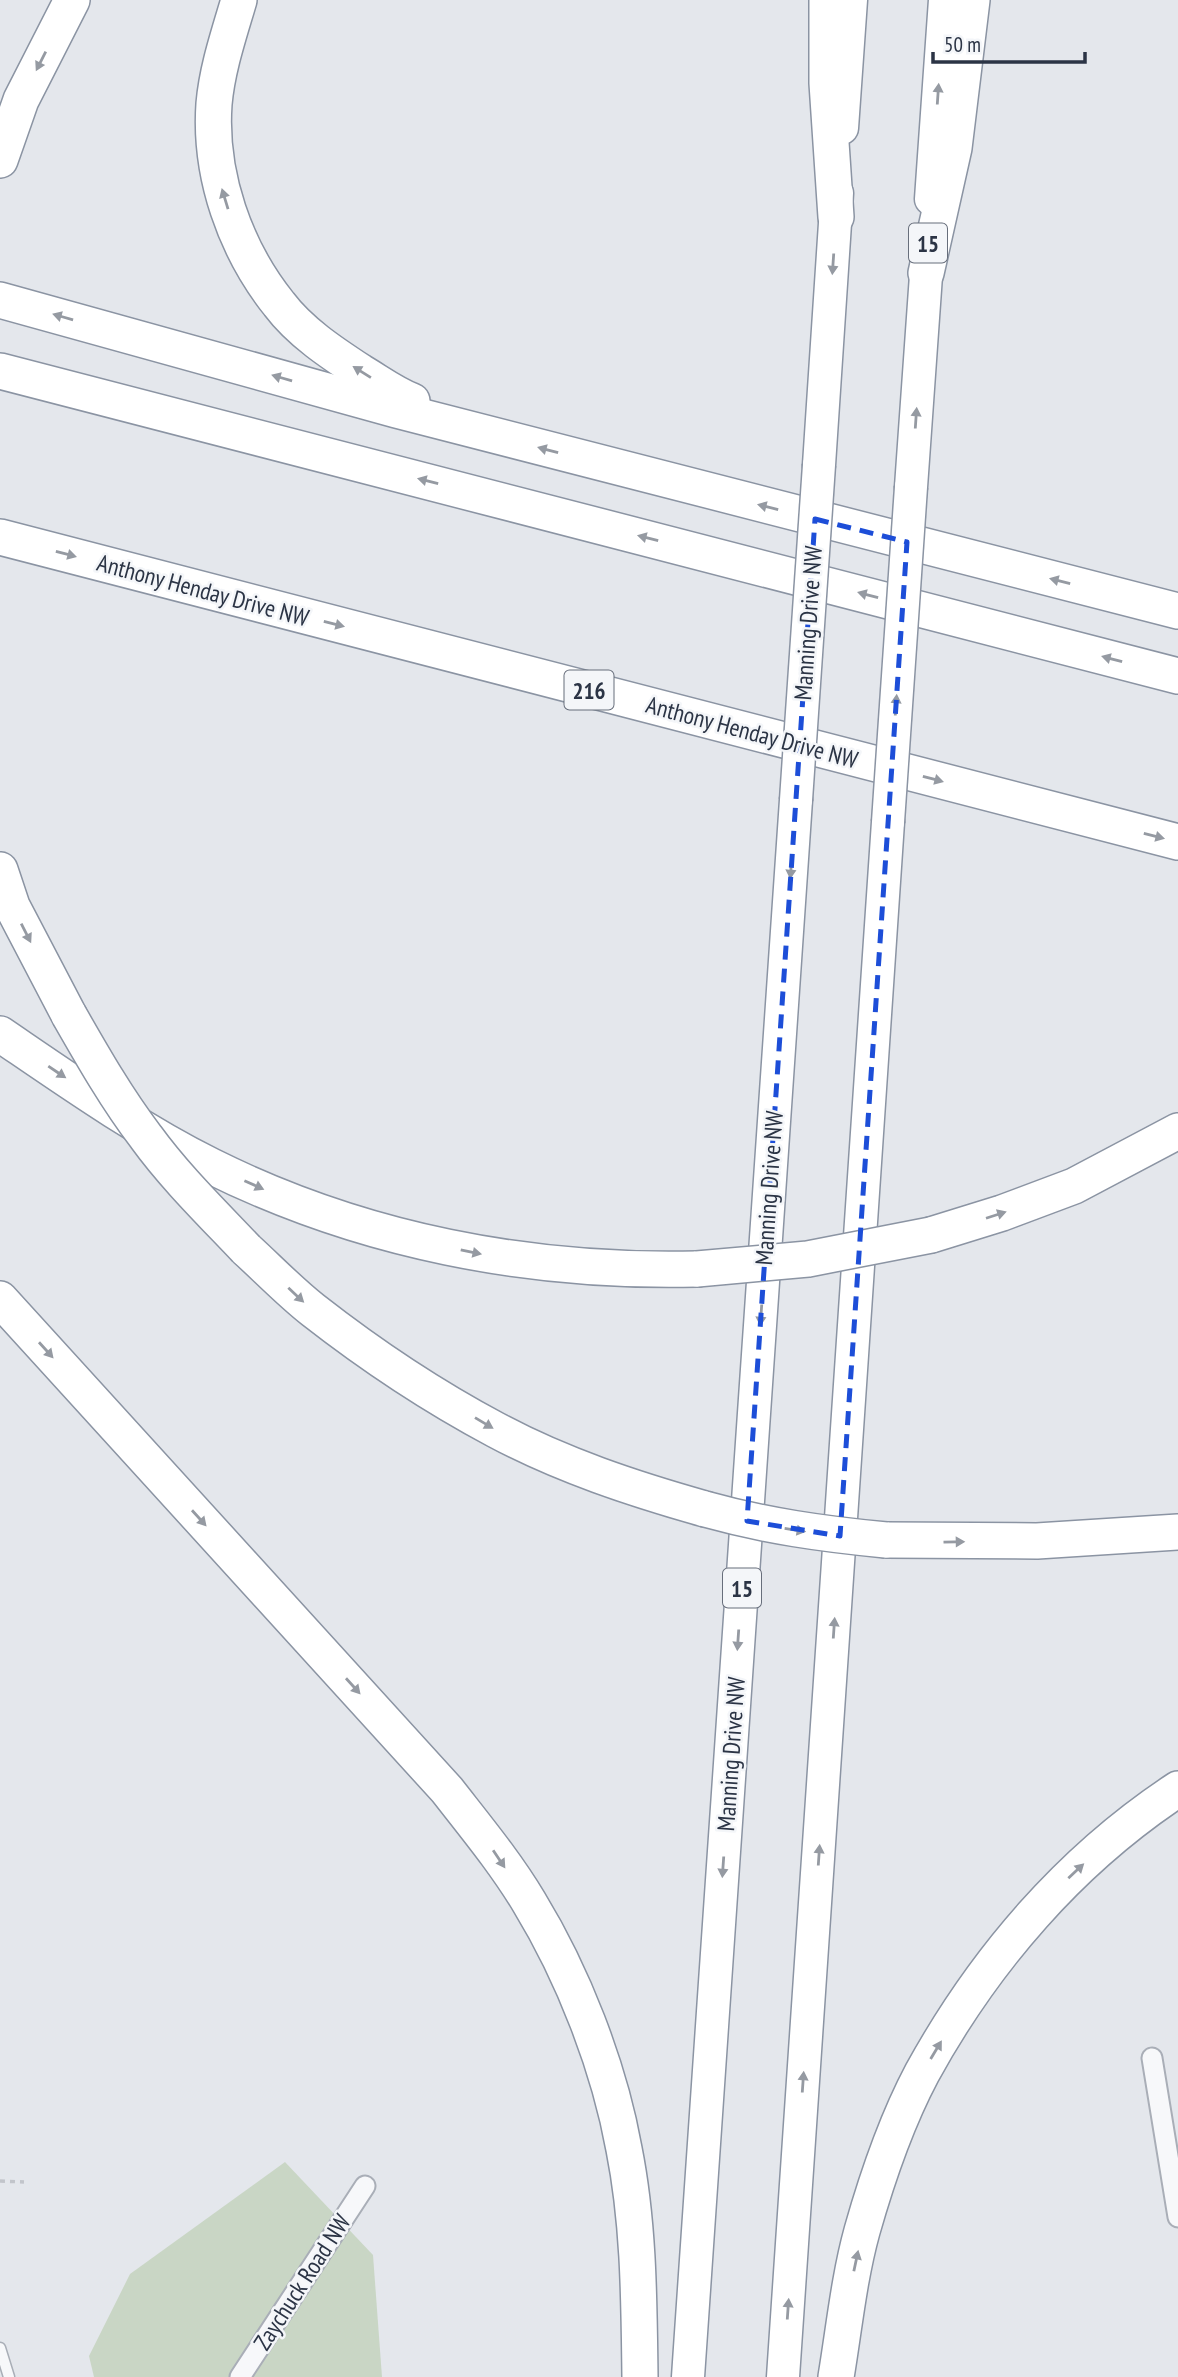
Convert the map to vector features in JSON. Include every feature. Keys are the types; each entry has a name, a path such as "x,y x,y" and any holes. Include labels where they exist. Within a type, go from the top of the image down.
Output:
{"highway":[{"path":"0,160 21,100 72,0"},
{"path":"239,0 224,51 214,104 215,142 220,181 233,224 254,267 279,305 307,334 342,359 399,396 513,441"},
{"path":"827,0 827,83 836,217"},
{"name":"Manning Drive NW","path":"688,2377 851,0"},
{"name":"15","path":"783,2377 945,0"},
{"path":"926,273 954,148 972,0"},
{"path":"0,300 513,441 1178,611"},
{"path":"0,371 1178,676"},
{"name":"Anthony Henday Drive NW","path":"0,537 1178,842"},
{"path":"1126,598 1178,602"},
{"path":"0,870 12,906 104,1077 146,1139 176,1173 246,1249 312,1309 383,1361 496,1430 578,1467 705,1509 759,1524 825,1534 886,1540 1037,1541 1178,1532"},
{"path":"0,1034 149,1132 211,1166 275,1195 341,1219 412,1240 499,1258 559,1266 623,1270 697,1269 808,1259 931,1235 1003,1213 1073,1185 1178,1131"},
{"path":"0,1299 447,1790 529,1902 568,1976 609,2087 624,2149 639,2275 640,2377"},
{"path":"836,2377 861,2234 897,2129 922,2074 982,1977 1022,1926 1070,1875 1116,1834 1178,1788"}],"street":[{"path":"1152,2057 1178,2217"},
{"name":"Zaychuck Road NW","path":"240,2377 365,2186"}],"lane":[{"path":"0,2348 9,2377"}],"path":[{"path":"0,2181 24,2182"}],"highlighted area":[{"path":"815,519 907,542 840,1536 747,1521"}],"green space":[{"path":"285,2162 373,2255 382,2377 94,2377 89,2356 130,2274"}]}
